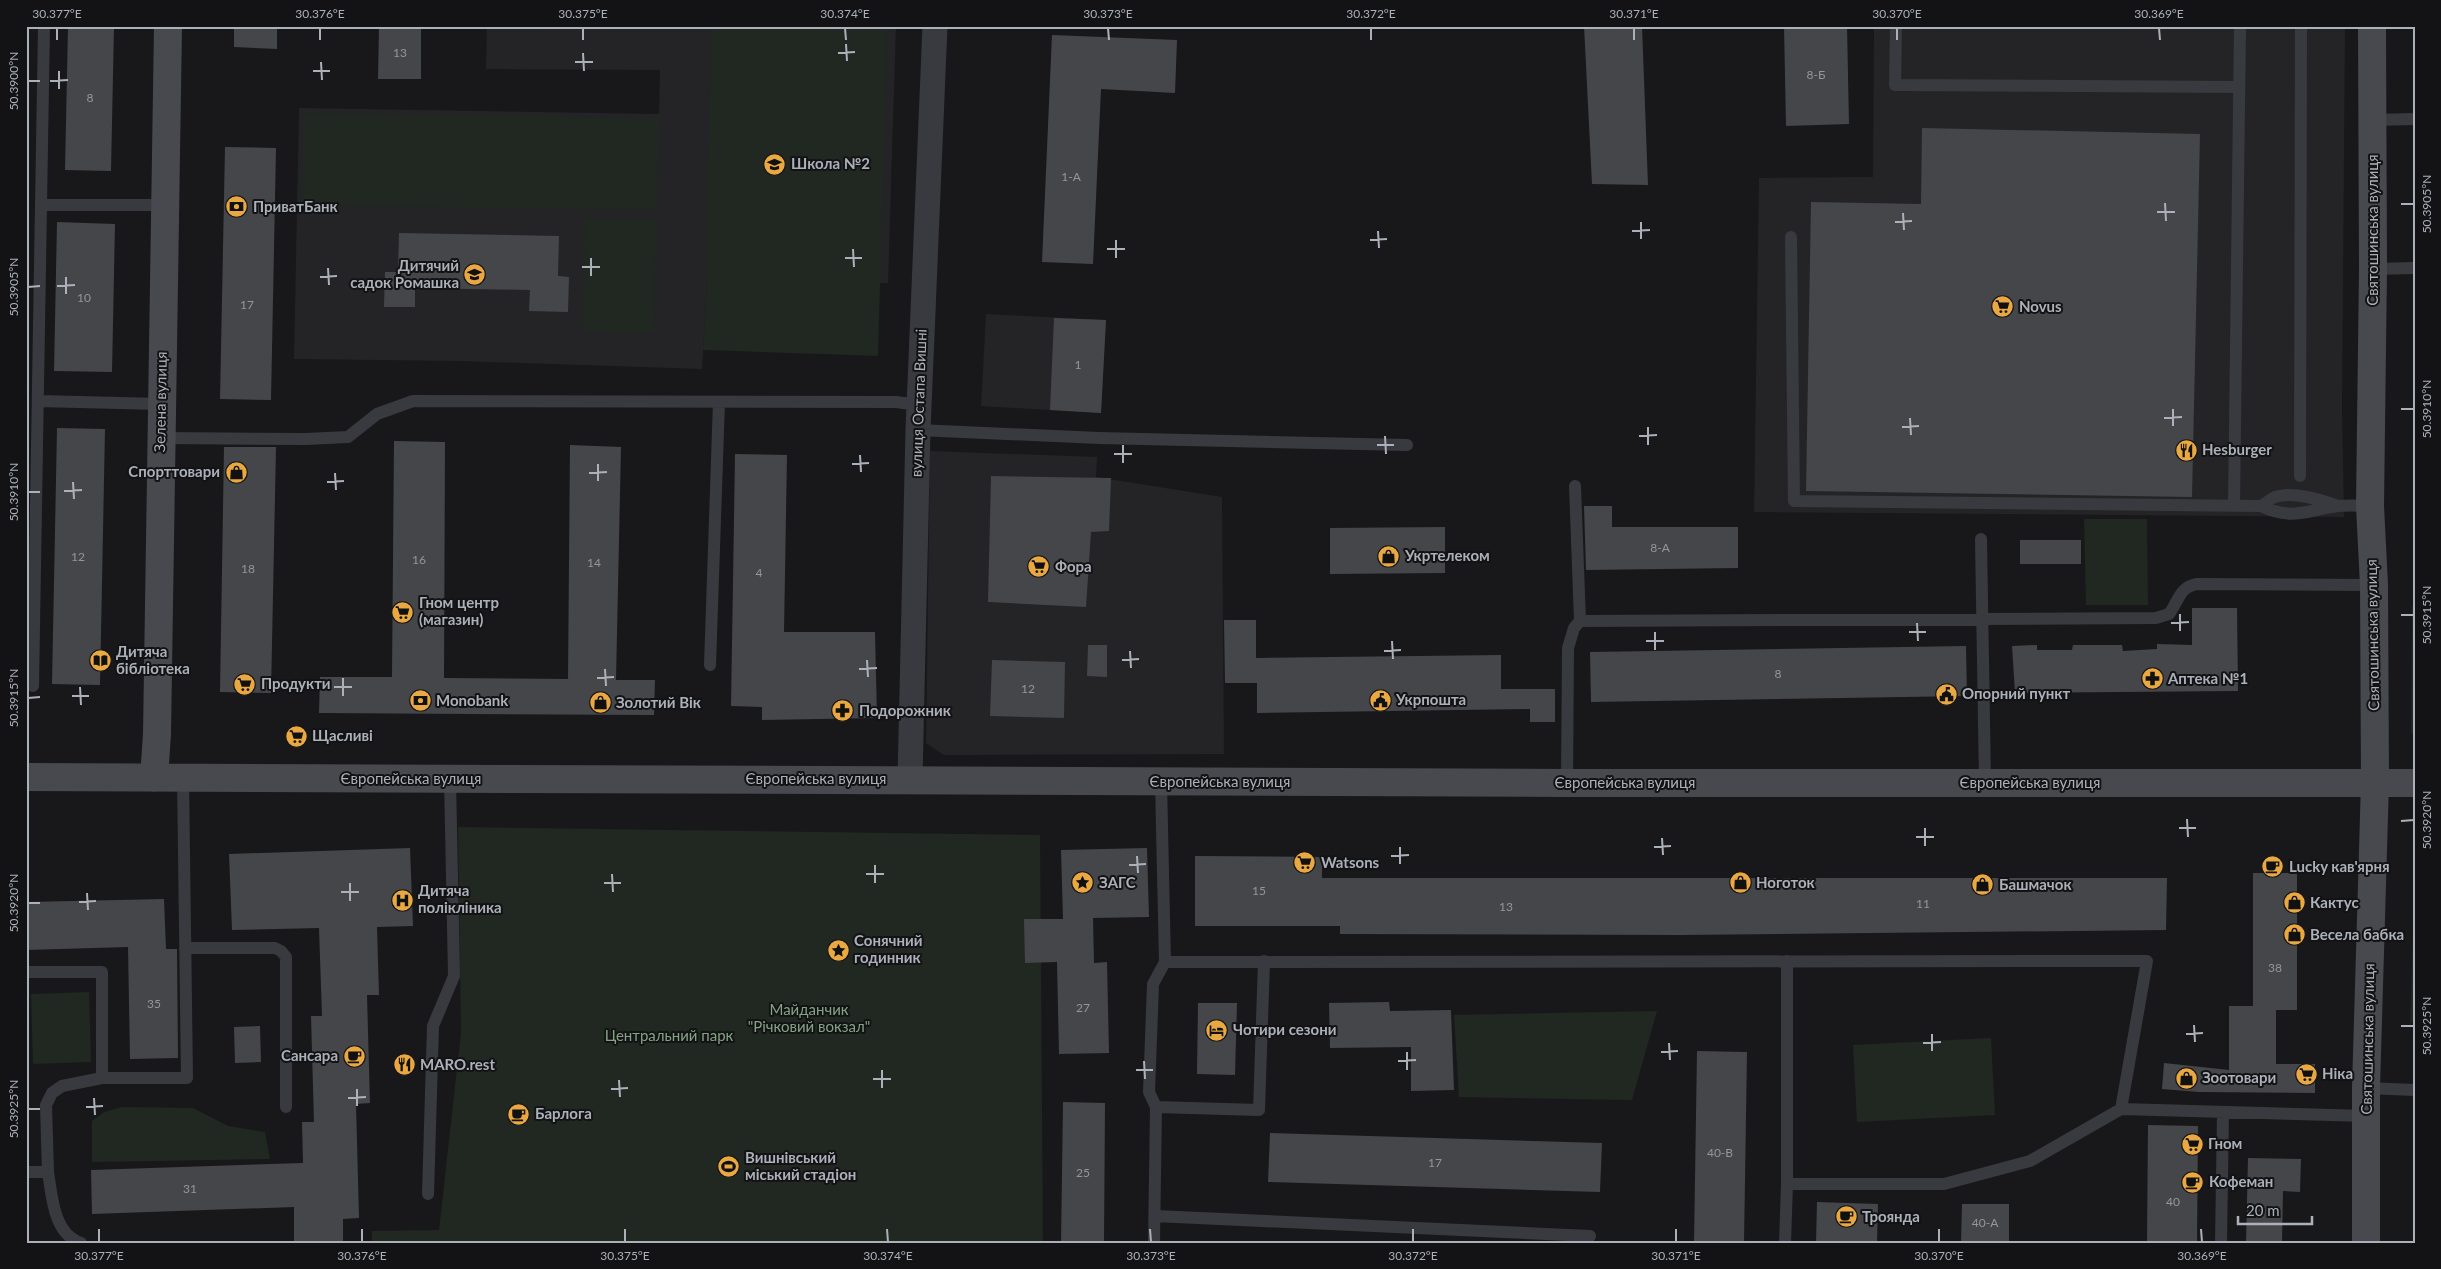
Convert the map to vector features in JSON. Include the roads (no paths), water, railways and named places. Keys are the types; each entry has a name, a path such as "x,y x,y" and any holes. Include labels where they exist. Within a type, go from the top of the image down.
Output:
{"street":[{"name":"Зелена вулиця","path":"154,778 157,734 160,438 168,26"},
{"name":"вулиця Остапа Вишні","path":"910,779 918,430 935,26"},
{"name":"Святошинська вулиця","path":"2366,1243 2366,1088 2375,782 2374,585 2370,506 2373,269 2372,26"},
{"name":"Європейська вулиця","path":"26,777 910,779 1567,784 2415,782"}],"lane":[{"path":"33,686 44,26"},
{"path":"1896,26 1895,85 2239,87"},
{"path":"2234,506 2240,26"},
{"path":"2300,476 2302,26"},
{"path":"2373,120 2415,118"},
{"path":"41,205 165,205"},
{"path":"1791,237 1794,500 2261,506 2276,513 2309,513 2338,506 2370,506"},
{"path":"2373,269 2415,268"},
{"path":"38,401 161,404"},
{"path":"160,438 306,440 348,437 377,414 413,401 896,402 919,404"},
{"path":"710,665 720,402"},
{"path":"918,430 1099,438 1407,445"},
{"path":"1567,784 1568,648 1574,628 1580,621 1575,486"},
{"path":"1981,539 1985,783"},
{"path":"1580,621 2163,617 2174,608 2183,590 2197,584 2374,585"},
{"path":"81,1243 65,1232 55,1213 48,1172 46,1105 52,1093 62,1086 102,1078 187,1078 183,778"},
{"path":"428,1194 433,1026 454,976 450,779"},
{"path":"1154,1243 1156,1106 1149,1092 1153,984 1165,962 1161,782"},
{"path":"185,948 275,948 286,957 286,1107"},
{"path":"1156,1106 1259,1110 1264,961"},
{"path":"1785,1243 1787,1184 1787,961"},
{"path":"1165,962 2147,961 2121,1109"},
{"path":"26,972 102,972 102,1078"},
{"path":"2366,1088 2415,1090"},
{"path":"1787,1184 1944,1184 2030,1161 2121,1109 2171,1112 2367,1116"},
{"path":"2221,1243 2223,1112"},
{"path":"26,1172 48,1172"},
{"path":"1155,1216 1590,1236"}],"place":[{"name":"Школа №2","path":"775,164"},
{"name":"ПриватБанк","path":"237,207"},
{"name":"Дитячий садок Ромашка","path":"475,275"},
{"name":"Novus","path":"2003,307"},
{"name":"Hesburger","path":"2186,450"},
{"name":"Спорттовари","path":"236,472"},
{"name":"Укртелеком","path":"1389,556"},
{"name":"Фора","path":"1039,567"},
{"name":"Гном центр (магазин)","path":"403,612"},
{"name":"Дитяча бібліотека","path":"100,661"},
{"name":"Аптека №1","path":"2152,679"},
{"name":"Продукти","path":"245,684"},
{"name":"Опорний пункт","path":"1946,694"},
{"name":"Укрпошта","path":"1380,700"},
{"name":"Monobank","path":"420,701"},
{"name":"Золотий Вік","path":"600,703"},
{"name":"Подорожник","path":"843,711"},
{"name":"Щасливі","path":"296,736"},
{"name":"Watsons","path":"1305,863"},
{"name":"Lucky кав'ярня","path":"2273,867"},
{"name":"ЗАГС","path":"1083,883"},
{"name":"Ноготок","path":"1740,883"},
{"name":"Башмачок","path":"1983,885"},
{"name":"Дитяча полікліника","path":"402,900"},
{"name":"Кактус","path":"2294,903"},
{"name":"Весела бабка","path":"2294,935"},
{"name":"Сонячний годинник","path":"838,950"},
{"name":"Чотири сезони","path":"1217,1030"},
{"name":"Сансара","path":"354,1056"},
{"name":"MARO.rest","path":"404,1065"},
{"name":"Ніка","path":"2306,1074"},
{"name":"Зоотовари","path":"2186,1078"},
{"name":"Барлога","path":"519,1114"},
{"name":"Гном","path":"2192,1144"},
{"name":"Вишнівський міський стадіон","path":"729,1167"},
{"name":"Кофеман","path":"2193,1182"},
{"name":"Троянда","path":"1846,1217"}],"park label":[{"name":"Майданчик \"Річковий вокзал\"","path":"809,1018"},
{"name":"Центральний парк","path":"669,1036"}]}
